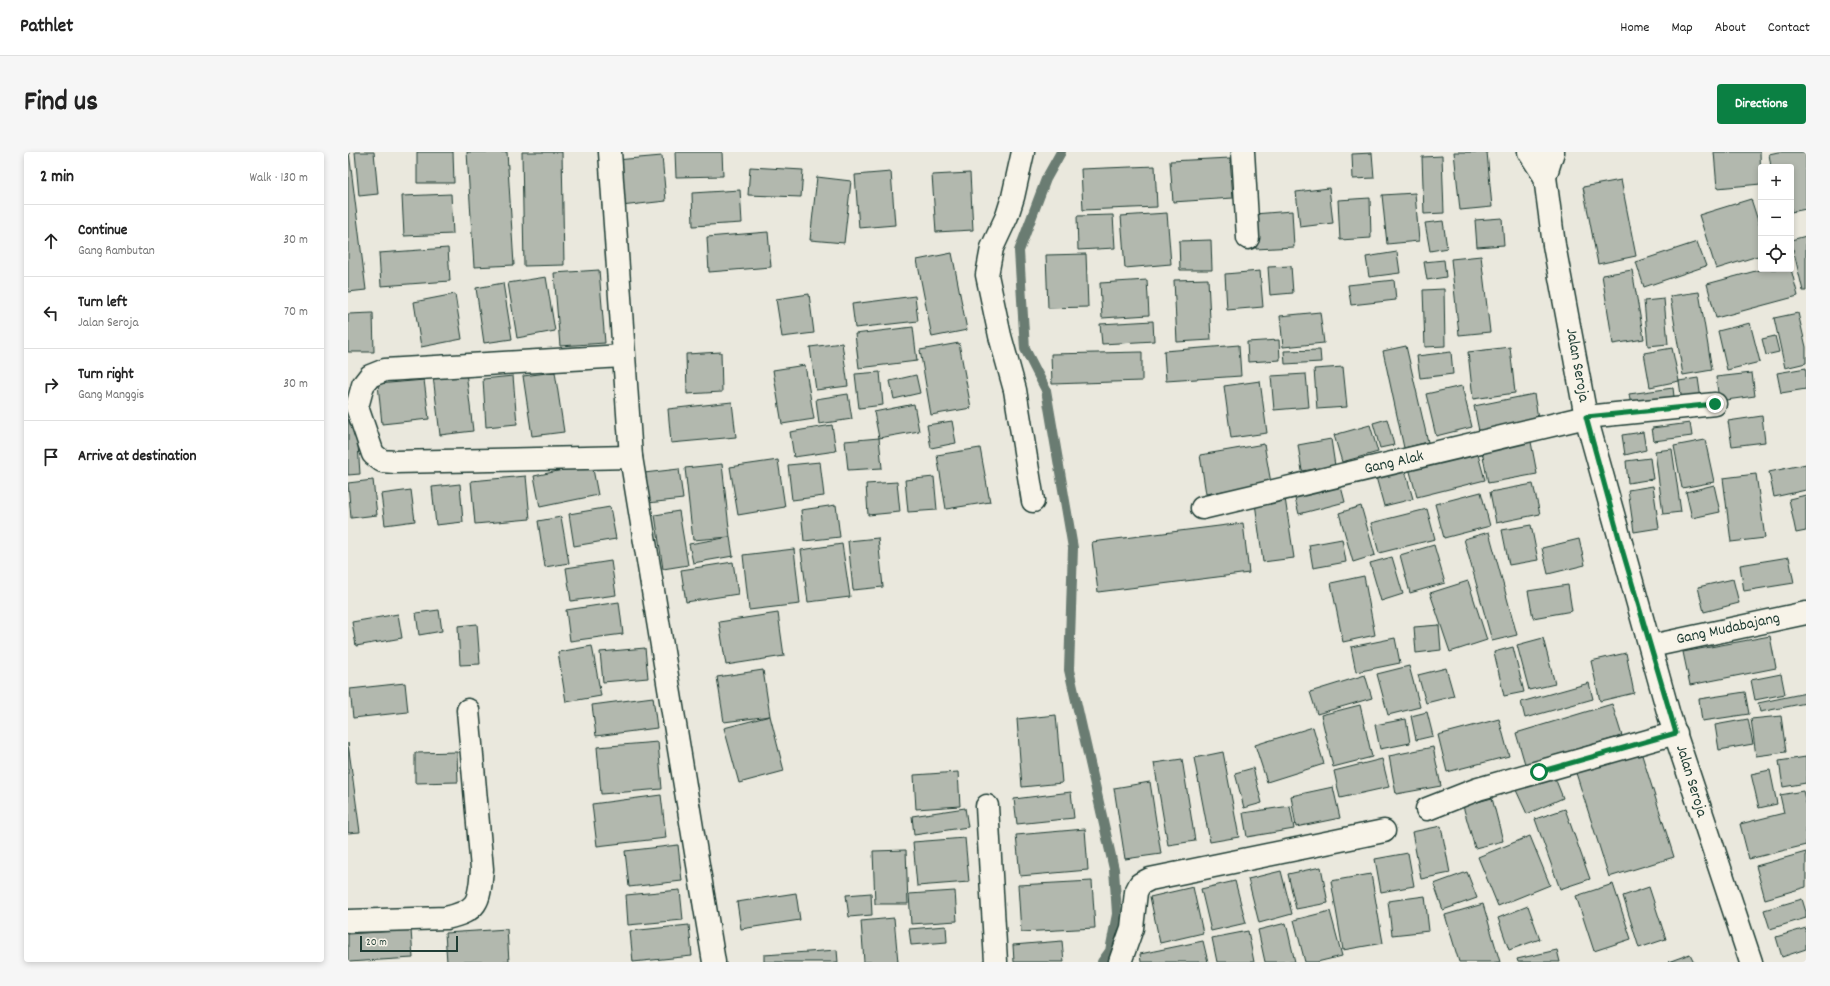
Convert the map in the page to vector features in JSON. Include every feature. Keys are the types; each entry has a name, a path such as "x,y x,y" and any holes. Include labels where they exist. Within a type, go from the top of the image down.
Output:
{"street":[{"path":"610,152 631,457 714,962"},
{"path":"1023,152 1013,197 1007,216 992,248 987,275 1000,336 1015,390 1033,502"},
{"path":"1243,152 1248,238"},
{"name":"Jalan Seroja","path":"1529,152 1545,177"},
{"name":"Jalan Seroja","path":"1552,152 1545,177 1554,245 1586,417 1670,715 1751,962"},
{"path":"624,356 385,370 370,376 363,385 352,407 373,454 382,461 395,462 631,457"},
{"name":"Gang Alak","path":"1202,508 1586,417 1715,404"},
{"name":"Gang Mudabajang","path":"1651,646 1806,613"},
{"path":"348,921 446,918 463,913 475,905 480,896 482,869 468,710"},
{"path":"1426,809 1478,789 1676,733"},
{"path":"987,806 996,962"},
{"path":"1120,962 1132,928 1136,892 1140,884 1150,879 1384,831"}],"building":[{"path":"348,152 366,290 348,292"},
{"path":"355,152 374,152 378,194 359,196"},
{"path":"417,152 453,152 454,183 417,183"},
{"path":"467,152 507,152 514,265 474,267"},
{"path":"522,152 562,152 564,265 524,266"},
{"path":"675,152 722,152 723,176 676,177"},
{"path":"1454,152 1487,152 1492,207 1460,210"},
{"path":"1714,152 1760,152 1760,164 1758,164 1758,184 1717,188"},
{"path":"1778,152 1806,152 1806,209 1794,211 1794,164 1771,164 1769,154"},
{"path":"1372,153 1374,178 1353,179 1352,154"},
{"path":"662,156 666,201 621,206 616,160"},
{"path":"1442,156 1444,213 1424,214 1422,157"},
{"path":"1230,158 1233,198 1173,202 1170,161"},
{"path":"1155,166 1157,207 1083,210 1081,169"},
{"path":"750,167 803,170 801,197 748,195"},
{"path":"891,172 895,225 859,228 855,175"},
{"path":"970,173 973,230 936,232 932,175"},
{"path":"817,177 851,181 844,243 810,240"},
{"path":"1621,180 1636,256 1598,264 1583,187"},
{"path":"1329,188 1333,223 1300,227 1296,192"},
{"path":"740,190 742,223 693,226 692,193"},
{"path":"1415,193 1419,241 1387,244 1382,195"},
{"path":"451,194 453,234 404,236 402,196"},
{"path":"1370,198 1371,238 1340,240 1338,200"},
{"path":"1751,199 1758,221 1758,256 1716,269 1699,215"},
{"path":"1292,211 1294,247 1256,249 1254,214"},
{"path":"1167,213 1171,264 1125,268 1121,216"},
{"path":"1113,215 1115,248 1078,250 1077,216"},
{"path":"1502,218 1504,245 1477,247 1475,220"},
{"path":"1443,221 1447,248 1430,251 1425,223"},
{"path":"768,232 771,267 709,272 707,237"},
{"path":"1806,236 1806,291 1803,291 1794,253 1794,239"},
{"path":"1211,240 1212,270 1180,270 1179,241"},
{"path":"1697,242 1706,266 1644,287 1636,262"},
{"path":"448,248 450,281 381,286 379,253"},
{"path":"1397,252 1400,273 1369,277 1366,257"},
{"path":"952,253 967,330 932,337 917,260"},
{"path":"1086,254 1088,307 1048,308 1046,255"},
{"path":"1481,256 1490,332 1459,335 1451,259"},
{"path":"1444,260 1446,277 1427,280 1424,262"},
{"path":"1291,266 1293,293 1270,295 1268,267"},
{"path":"599,270 605,343 560,346 554,273"},
{"path":"1632,270 1644,339 1613,344 1602,275"},
{"path":"1758,270 1758,272 1792,272 1798,296 1716,318 1707,284"},
{"path":"1260,271 1263,307 1227,310 1225,274"},
{"path":"546,277 555,331 517,338 508,283"},
{"path":"1208,279 1211,340 1177,342 1174,280"},
{"path":"1147,280 1149,315 1102,318 1100,283"},
{"path":"1394,280 1396,300 1351,305 1348,285"},
{"path":"503,283 512,339 484,343 476,288"},
{"path":"1444,289 1445,346 1425,347 1423,290"},
{"path":"1699,292 1712,370 1683,375 1670,296"},
{"path":"455,294 462,339 421,347 414,302"},
{"path":"809,294 814,333 782,337 776,299"},
{"path":"915,296 918,321 855,328 852,304"},
{"path":"1664,299 1668,344 1648,346 1644,301"},
{"path":"1320,312 1324,343 1283,347 1280,316"},
{"path":"373,313 374,352 348,352 348,314"},
{"path":"1798,313 1806,347 1806,363 1785,368 1774,318"},
{"path":"1153,321 1154,341 1102,344 1100,324"},
{"path":"1750,323 1760,362 1727,370 1718,331"},
{"path":"913,327 917,361 859,368 855,334"},
{"path":"1775,336 1779,352 1766,355 1762,339"},
{"path":"1279,340 1280,360 1248,362 1247,342"},
{"path":"842,343 848,386 816,390 810,347"},
{"path":"959,343 971,408 931,415 920,350"},
{"path":"1239,345 1241,376 1166,381 1164,351"},
{"path":"1406,346 1428,442 1404,448 1383,351"},
{"path":"1510,347 1515,393 1473,399 1468,352"},
{"path":"1672,348 1679,381 1650,387 1644,353"},
{"path":"1320,350 1321,362 1285,364 1284,351"},
{"path":"721,352 722,392 687,394 686,354"},
{"path":"1142,352 1142,381 1052,384 1051,354"},
{"path":"1451,352 1453,374 1420,378 1417,356"},
{"path":"805,365 814,419 782,424 773,370"},
{"path":"1343,367 1347,407 1317,409 1314,369"},
{"path":"1806,368 1806,389 1781,393 1777,373"},
{"path":"466,372 473,431 440,435 433,376"},
{"path":"555,372 564,432 532,436 523,376"},
{"path":"880,372 883,405 859,408 855,374"},
{"path":"1752,373 1755,396 1719,401 1716,377"},
{"path":"1306,374 1309,407 1274,410 1271,376"},
{"path":"916,375 920,393 894,399 890,381"},
{"path":"513,376 517,424 486,427 483,379"},
{"path":"1698,378 1701,399 1682,402 1679,381"},
{"path":"424,380 429,419 382,424 378,384"},
{"path":"1260,381 1267,433 1231,438 1224,386"},
{"path":"1462,386 1472,427 1436,436 1426,394"},
{"path":"1673,388 1675,405 1632,412 1629,394"},
{"path":"848,394 852,419 819,424 816,399"},
{"path":"1534,394 1539,424 1480,436 1474,406"},
{"path":"732,402 736,437 671,443 668,409"},
{"path":"914,404 919,431 879,438 874,412"},
{"path":"356,415 360,474 348,475 348,416"},
{"path":"1762,416 1765,442 1732,446 1728,421"},
{"path":"1387,419 1394,445 1380,448 1373,423"},
{"path":"952,421 956,443 931,448 927,425"},
{"path":"1690,423 1692,436 1654,441 1652,428"},
{"path":"832,425 836,451 794,457 790,432"},
{"path":"1370,425 1378,452 1342,462 1334,435"},
{"path":"1643,432 1646,450 1625,455 1622,435"},
{"path":"879,438 882,468 848,470 845,441"},
{"path":"1331,439 1335,466 1302,471 1298,445"},
{"path":"1705,440 1714,482 1682,488 1674,446"},
{"path":"1531,442 1537,474 1488,483 1482,451"},
{"path":"1264,444 1271,483 1206,494 1200,455"},
{"path":"980,448 990,502 946,509 937,455"},
{"path":"1672,449 1681,512 1663,514 1655,451"},
{"path":"1477,451 1485,480 1417,497 1409,468"},
{"path":"1650,458 1653,479 1628,483 1626,461"},
{"path":"778,460 785,507 738,515 730,467"},
{"path":"820,462 824,496 792,500 788,465"},
{"path":"592,464 598,495 540,507 534,476"},
{"path":"722,464 730,537 693,540 685,468"},
{"path":"1806,464 1806,490 1774,497 1769,472"},
{"path":"679,469 683,499 648,503 644,473"},
{"path":"1405,470 1413,499 1384,506 1376,477"},
{"path":"1756,474 1765,538 1731,542 1723,478"},
{"path":"526,476 530,519 475,524 471,481"},
{"path":"934,477 937,510 908,512 905,480"},
{"path":"373,480 377,515 351,518 348,483"},
{"path":"897,482 900,512 868,515 866,484"},
{"path":"1340,483 1345,502 1299,514 1294,495"},
{"path":"460,484 463,522 436,525 432,487"},
{"path":"1533,484 1540,514 1496,523 1490,492"},
{"path":"1714,485 1720,512 1692,518 1686,492"},
{"path":"1653,486 1659,528 1634,532 1628,490"},
{"path":"411,490 415,521 385,525 381,494"},
{"path":"1481,492 1490,526 1444,538 1435,504"},
{"path":"1806,495 1806,531 1796,533 1789,499"},
{"path":"1285,498 1294,558 1263,562 1255,503"},
{"path":"836,505 840,537 804,541 801,510"},
{"path":"1361,506 1375,555 1353,562 1339,513"},
{"path":"610,507 616,539 574,546 569,514"},
{"path":"1427,509 1435,539 1379,553 1371,523"},
{"path":"679,511 688,565 663,569 655,515"},
{"path":"561,517 569,563 545,567 538,521"},
{"path":"1243,523 1249,573 1098,592 1092,542"},
{"path":"1531,525 1538,560 1509,565 1502,530"},
{"path":"1489,532 1517,635 1492,641 1464,539"},
{"path":"730,537 733,556 693,563 689,544"},
{"path":"878,538 883,587 853,590 848,541"},
{"path":"1342,539 1346,562 1313,568 1309,545"},
{"path":"1579,539 1585,565 1548,574 1542,548"},
{"path":"842,544 850,597 808,602 801,550"},
{"path":"1434,545 1445,583 1410,593 1400,555"},
{"path":"794,549 800,604 749,610 743,555"},
{"path":"1392,557 1403,594 1381,601 1370,563"},
{"path":"1789,557 1794,583 1744,591 1740,565"},
{"path":"611,561 616,595 571,601 566,568"},
{"path":"733,562 738,594 686,602 681,570"},
{"path":"1364,576 1375,635 1343,642 1331,583"},
{"path":"1733,579 1739,603 1704,612 1698,587"},
{"path":"1468,581 1487,640 1450,652 1430,593"},
{"path":"1568,585 1572,611 1533,618 1528,591"},
{"path":"619,602 623,634 570,641 566,610"},
{"path":"439,610 442,631 419,635 416,613"},
{"path":"778,613 784,656 726,665 719,622"},
{"path":"398,614 402,638 356,646 352,622"},
{"path":"477,624 480,664 460,665 458,626"},
{"path":"1439,625 1441,650 1416,653 1414,627"},
{"path":"1770,636 1776,668 1690,685 1683,652"},
{"path":"1395,638 1400,663 1356,672 1351,647"},
{"path":"1543,638 1555,684 1529,690 1517,645"},
{"path":"592,646 601,696 566,702 558,652"},
{"path":"1513,647 1524,692 1504,696 1494,652"},
{"path":"645,648 648,678 603,682 600,652"},
{"path":"1626,653 1634,693 1600,701 1591,661"},
{"path":"1409,666 1420,707 1388,715 1377,674"},
{"path":"1446,668 1454,696 1426,703 1418,675"},
{"path":"763,670 770,716 724,722 717,677"},
{"path":"1781,674 1785,694 1755,700 1751,680"},
{"path":"1365,675 1372,698 1317,714 1310,692"},
{"path":"405,683 408,712 353,718 350,689"},
{"path":"1589,683 1593,699 1525,718 1521,702"},
{"path":"1745,692 1749,714 1702,721 1699,699"},
{"path":"1806,693 1806,703 1760,712 1758,703"},
{"path":"653,697 657,728 596,736 592,705"},
{"path":"1612,704 1622,736 1525,764 1516,733"},
{"path":"1360,705 1372,757 1333,767 1321,715"},
{"path":"1427,712 1433,736 1416,740 1411,716"},
{"path":"1056,715 1062,783 1022,787 1017,719"},
{"path":"770,716 784,771 739,783 724,728"},
{"path":"1781,716 1786,752 1756,756 1751,719"},
{"path":"1406,719 1410,743 1380,749 1375,725"},
{"path":"1499,719 1509,756 1447,772 1438,735"},
{"path":"1748,719 1753,744 1719,750 1715,725"},
{"path":"1313,727 1324,764 1267,782 1255,745"},
{"path":"658,742 662,789 601,794 597,747"},
{"path":"348,743 360,832 348,833"},
{"path":"1433,747 1441,786 1396,794 1389,756"},
{"path":"457,752 458,782 415,783 415,753"},
{"path":"1223,752 1239,837 1210,842 1194,758"},
{"path":"1641,752 1674,857 1609,877 1576,773"},
{"path":"1806,757 1806,783 1783,787 1779,761"},
{"path":"1182,759 1195,841 1168,845 1154,763"},
{"path":"1382,759 1389,787 1340,798 1334,771"},
{"path":"1253,768 1262,803 1244,808 1235,773"},
{"path":"1770,770 1777,804 1759,808 1751,774"},
{"path":"958,772 960,806 916,809 914,775"},
{"path":"1553,773 1563,798 1527,814 1516,790"},
{"path":"1150,782 1161,854 1125,859 1114,788"},
{"path":"1333,787 1340,818 1296,827 1291,796"},
{"path":"1803,791 1806,803 1806,845 1749,859 1740,824 1784,813 1780,795"},
{"path":"1071,792 1074,818 1017,824 1014,799"},
{"path":"661,795 666,838 597,846 592,804"},
{"path":"1492,798 1503,841 1475,848 1463,806"},
{"path":"1290,806 1294,829 1247,837 1243,813"},
{"path":"965,808 968,827 914,835 912,816"},
{"path":"1565,809 1590,879 1560,889 1535,819"},
{"path":"1441,826 1450,873 1421,879 1412,832"},
{"path":"1085,829 1088,870 1020,876 1016,835"},
{"path":"1530,836 1550,885 1498,906 1478,857"},
{"path":"965,838 969,882 917,886 913,842"},
{"path":"678,845 682,881 629,887 625,851"},
{"path":"906,850 908,904 875,904 873,851"},
{"path":"1806,852 1806,887 1765,899 1756,866"},
{"path":"1408,853 1414,886 1381,892 1375,859"},
{"path":"1321,867 1328,903 1296,909 1288,874"},
{"path":"1281,871 1292,914 1259,923 1248,879"},
{"path":"1467,872 1477,898 1443,910 1434,884"},
{"path":"1371,874 1383,943 1343,950 1331,881"},
{"path":"1092,881 1095,928 1021,932 1018,885"},
{"path":"1235,881 1246,923 1211,931 1201,889"},
{"path":"1613,884 1631,939 1594,951 1576,896"},
{"path":"1193,887 1203,933 1160,943 1150,897"},
{"path":"1649,887 1666,939 1639,948 1623,896"},
{"path":"680,890 683,920 628,925 626,895"},
{"path":"955,891 957,921 911,924 909,894"},
{"path":"796,893 800,920 741,929 737,902"},
{"path":"871,893 872,915 849,917 846,895"},
{"path":"1425,896 1429,931 1392,935 1388,901"},
{"path":"1802,899 1806,912 1806,918 1770,929 1764,910"},
{"path":"1483,904 1500,962 1459,962 1445,915"},
{"path":"1528,906 1540,939 1509,950 1498,918"},
{"path":"1330,911 1342,956 1317,962 1305,962 1294,920"},
{"path":"894,918 898,962 864,962 861,921"},
{"path":"1286,923 1295,962 1265,962 1258,930"},
{"path":"689,925 692,956 633,962 630,931"},
{"path":"946,926 947,942 911,945 909,929"},
{"path":"1806,928 1806,949 1782,957 1776,937"},
{"path":"507,929 509,962 447,962 445,933"},
{"path":"411,930 413,958 348,962 348,934"},
{"path":"1248,931 1254,962 1217,962 1212,938"},
{"path":"1062,941 1064,962 1014,962 1013,945"},
{"path":"1203,941 1208,962 1141,962 1140,954"},
{"path":"837,950 838,962 764,962 764,955"},
{"path":"1557,950 1560,962 1518,962 1517,959"},
{"path":"1690,954 1694,962 1668,962"}],"waterway":[{"path":"1061,152 1046,179 1019,251 1025,349 1046,390 1073,548 1069,670 1114,869 1117,914 1110,951 1102,962"}],"route":[{"path":"1539,772 1676,733 1622,549 1586,417 1715,404"}]}
